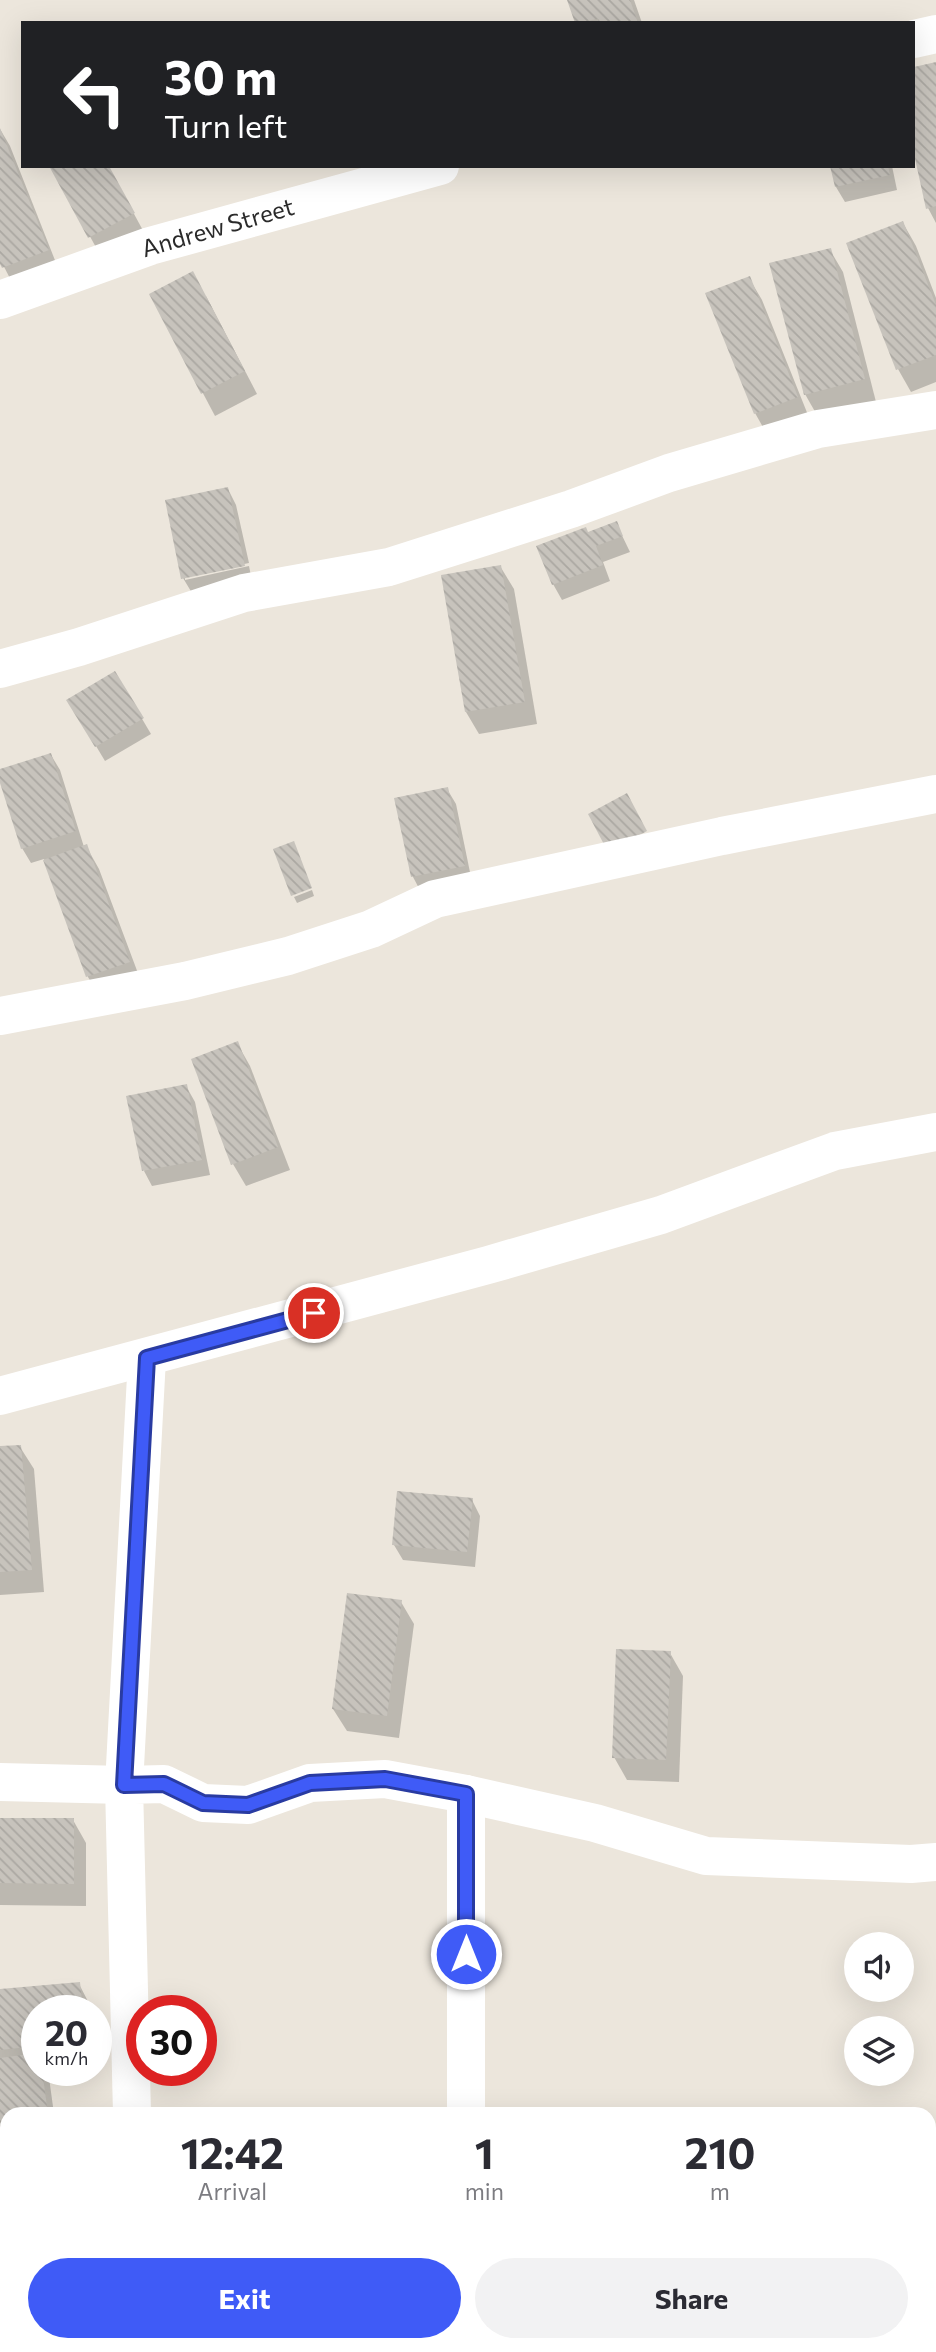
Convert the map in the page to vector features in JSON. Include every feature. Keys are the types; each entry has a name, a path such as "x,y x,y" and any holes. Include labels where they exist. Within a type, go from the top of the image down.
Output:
{"street":[{"path":"915,39 936,34"},
{"name":"Andrew Street","path":"0,300 150,246 433,168"},
{"path":"0,669 79,648 244,593 389,567 571,509 669,472 818,429 936,410"},
{"path":"0,1016 185,981 288,957 371,929 435,899 722,836 936,794"},
{"path":"0,1396 488,1265 661,1215 835,1151 936,1132"},
{"path":"132,2107 124,1785 147,1358"},
{"path":"0,1782 164,1784 203,1803 248,1805 310,1783 385,1779 595,1823 706,1856 911,1864 936,1862"},
{"path":"466,1794 466,2107"}],"building":[{"path":"567,0 630,0 637,21 598,19 574,21"},
{"path":"936,62 936,206 926,209 915,159 915,67"},
{"path":"0,128 49,250 2,268 0,264"},
{"path":"50,168 110,168 135,213 88,238"},
{"path":"830,168 888,168 890,175 835,187"},
{"path":"903,221 936,305 936,355 896,370 846,243"},
{"path":"831,248 865,379 804,395 769,263"},
{"path":"193,271 245,371 201,394 149,294"},
{"path":"750,276 798,397 754,414 705,293"},
{"path":"228,487 245,566 181,579 165,500"},
{"path":"617,521 623,536 596,546 603,565 552,585 536,546 586,527 588,532"},
{"path":"501,565 525,702 465,712 441,575"},
{"path":"115,671 144,718 95,747 66,700"},
{"path":"51,753 76,831 21,849 0,783 0,769"},
{"path":"448,787 465,866 411,877 394,798"},
{"path":"627,793 647,831 608,852 588,814"},
{"path":"294,841 312,888 291,896 273,849"},
{"path":"87,844 130,962 86,977 43,860"},
{"path":"238,1041 278,1147 231,1165 191,1059"},
{"path":"187,1084 202,1160 142,1171 126,1096"},
{"path":"21,1445 32,1570 0,1572 0,1446"},
{"path":"397,1491 473,1498 467,1552 392,1545"},
{"path":"347,1593 402,1600 387,1716 332,1709"},
{"path":"616,1649 671,1651 666,1760 612,1758"},
{"path":"0,1818 74,1818 74,1884 0,1883"},
{"path":"80,1982 81,1995 21,1995 21,2048 0,2050 0,1989"},
{"path":"21,2055 21,2086 44,2086 47,2107 0,2107 0,2058"}],"route":[{"path":"314,1313 147,1358 124,1785 164,1784 203,1803 248,1805 310,1783 385,1779 466,1794 466,1954"}]}
